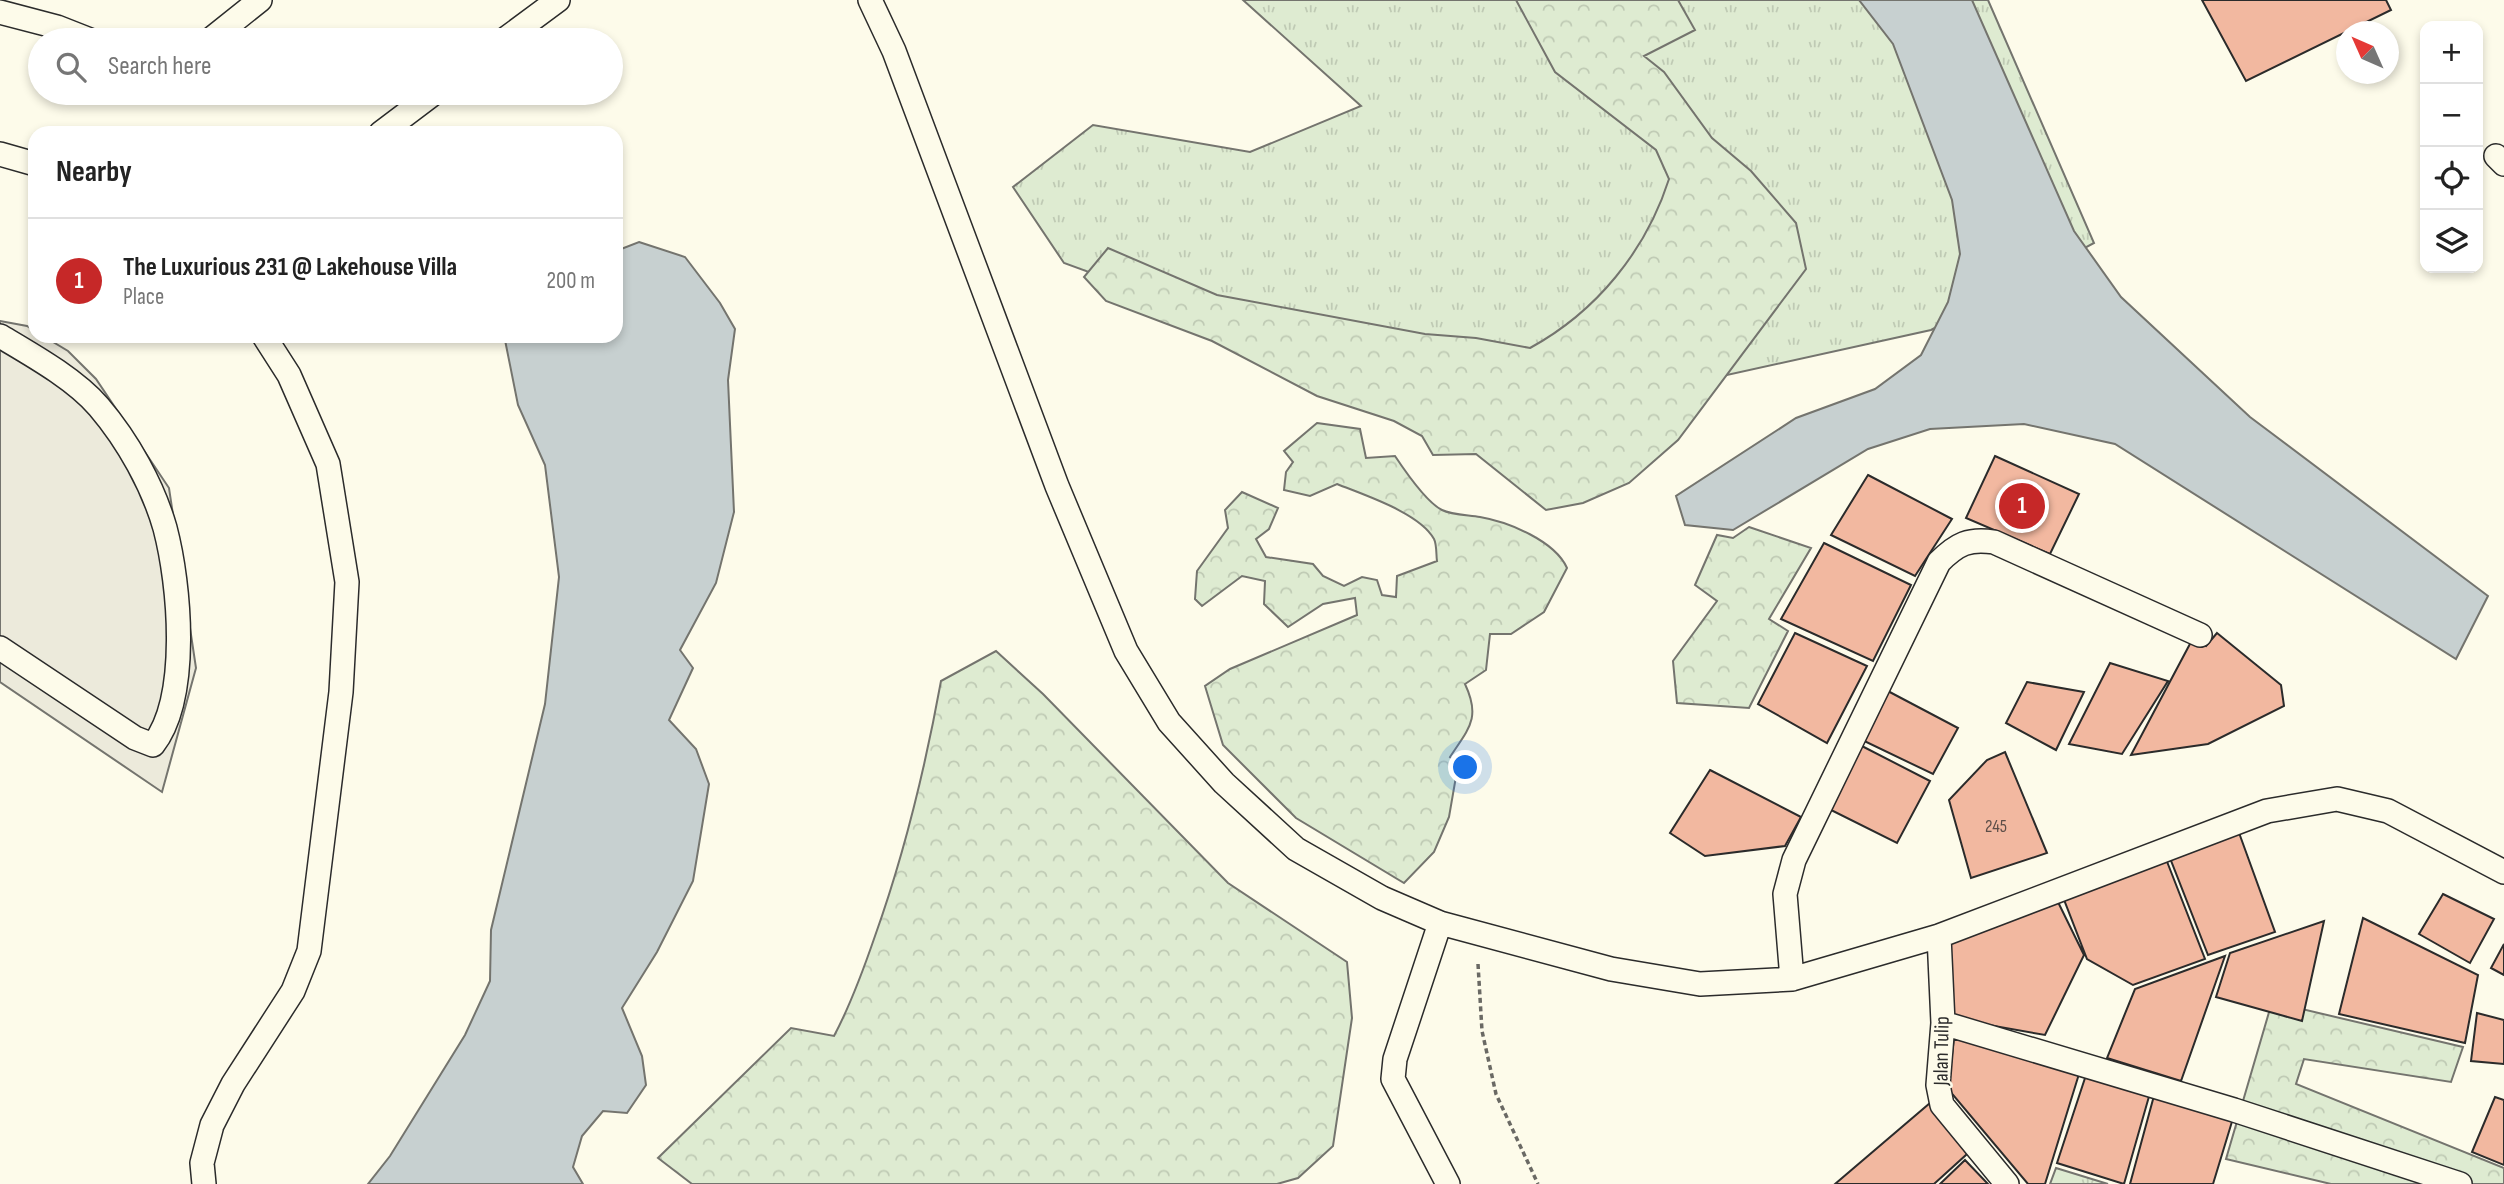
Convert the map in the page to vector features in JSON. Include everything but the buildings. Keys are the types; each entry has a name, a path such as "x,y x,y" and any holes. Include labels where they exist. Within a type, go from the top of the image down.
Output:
{"street":[{"path":"225,28 260,0"},
{"path":"520,28 558,0"},
{"path":"870,0 894,51 1057,486 1126,651 1170,722 1224,783 1297,849 1382,898 1440,923 1611,969 1700,984 1792,979 1939,936 2267,811 2337,799 2388,811 2504,872"},
{"path":"0,12 60,28"},
{"path":"390,126 418,105"},
{"path":"0,154 28,162"},
{"path":"0,336 43,362 98,406 139,464 161,518 181,638 172,700 163,732 153,745 135,738 0,648"},
{"path":"204,1184 202,1163 212,1125 233,1084 293,991 309,951 341,692 347,582 328,464 289,375 268,343"},
{"path":"1792,979 1785,894 1794,860 1939,562 1954,546 1974,539 1994,542 2200,635"},
{"path":"1440,923 1395,1059 1393,1079 1448,1184"},
{"name":"Jalan Tulip","path":"1939,936 1942,1023 1938,1085 1942,1105 2007,1184"},
{"path":"1942,1023 2234,1110 2460,1184"}],"path":[{"path":"1478,964 1482,1031 1496,1094 1538,1184"}],"green space":[{"path":"1243,0 1988,0 2094,243 1931,330 1573,409 1409,389 1064,263 1013,187 1093,125 1250,152 1361,106"},
{"path":"1516,0 1678,0 1695,30 1644,56 1664,72 1712,138 1751,171 1796,223 1806,269 1678,440 1629,483 1583,503 1546,510 1476,454 1433,455 1422,436 1394,421 1317,396 1212,341 1106,301 1084,277 1108,248 1217,295 1425,334 1476,338 1530,348 1554,333 1576,317 1616,277 1647,231 1669,179 1656,150 1555,72"},
{"path":"1317,423 1360,429 1366,458 1395,456 1416,486 1436,506 1451,513 1492,520 1530,534 1552,549 1567,568 1544,612 1511,634 1490,634 1486,670 1465,684 1470,696 1472,714 1467,730 1450,757 1458,765 1449,817 1434,852 1404,883 1296,818 1223,745 1205,686 1230,669 1357,615 1355,598 1323,604 1288,627 1264,604 1265,581 1242,576 1202,606 1195,599 1197,571 1228,528 1225,510 1242,492 1278,508 1269,529 1256,539 1266,557 1313,564 1323,576 1344,586 1362,577 1377,580 1382,595 1396,597 1397,576 1437,561 1435,541 1427,530 1417,521 1390,506 1337,484 1310,496 1284,490 1286,472 1293,462 1284,451"},
{"path":"1749,527 1811,548 1769,619 1788,631 1749,708 1677,703 1673,661 1717,601 1695,585 1717,535 1733,538"},
{"path":"996,651 1043,694 1228,883 1347,962 1352,1018 1333,1146 1298,1178 1277,1184 692,1184 658,1158 791,1028 834,1036 861,975 896,873 921,778 941,681"},
{"path":"2272,1002 2463,1047 2451,1082 2304,1059 2296,1084 2504,1168 2504,1184 2331,1184 2226,1159"},
{"path":"2056,1168 2108,1184 2050,1184"}],"shaded area":[{"path":"1859,0 1972,0 2074,231 2121,297 2250,417 2488,596 2456,659 2115,444 2024,424 1930,429 1868,449 1733,530 1685,525 1676,496 1796,418 1875,389 1921,355 1948,302 1960,254 1952,200 1893,44"},
{"path":"639,242 685,257 720,303 735,329 728,380 734,512 716,583 680,650 693,668 669,720 696,749 709,784 693,881 657,952 622,1008 642,1056 646,1085 627,1113 603,1111 582,1136 573,1167 583,1184 368,1184 390,1156 465,1035 490,981 491,930 545,704 559,577 545,465 518,405 506,343 623,343 623,248"},
{"path":"0,321 28,327 28,343 55,343 68,351 96,379 169,488 196,668 162,792 0,682"}],"place":[{"name":"The Luxurious 231 @ Lakehouse Villa","path":"2022,506"}]}
